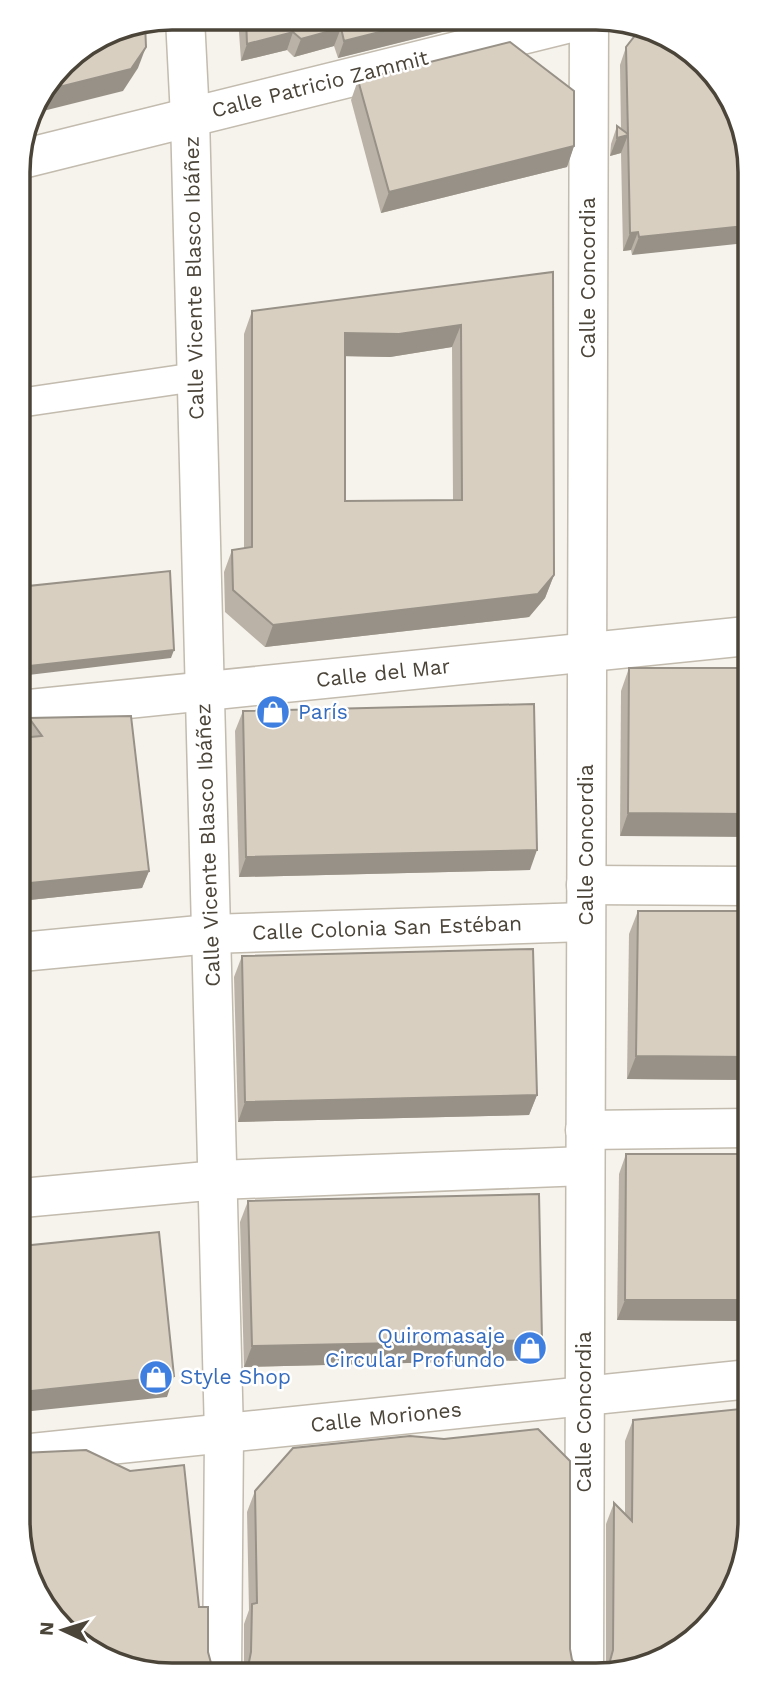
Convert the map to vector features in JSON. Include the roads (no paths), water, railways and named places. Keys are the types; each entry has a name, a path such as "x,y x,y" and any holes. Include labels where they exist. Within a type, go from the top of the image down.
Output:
{"street":[{"name":"Calle Vicente Blasco Ibáñez","path":"186,30 224,1434 222,1663"},
{"name":"Calle Patricio Zammit","path":"31,157 542,30"},
{"name":"Calle Concordia","path":"583,1663 589,30"},
{"name":"Calle del Mar","path":"30,709 738,637"},
{"path":"586,885 738,886"},
{"name":"Calle Colonia San Estéban","path":"30,951 210,934 585,922"},
{"path":"30,1197 585,1148 738,1129"},
{"name":"Calle Moriones","path":"30,1453 738,1381"}],"lane":[{"path":"30,401 197,377"}],"place":[{"name":"París","path":"273,712"},
{"name":"Quiromasaje Circular Profundo","path":"530,1348"},
{"name":"Style Shop","path":"156,1377"}]}
